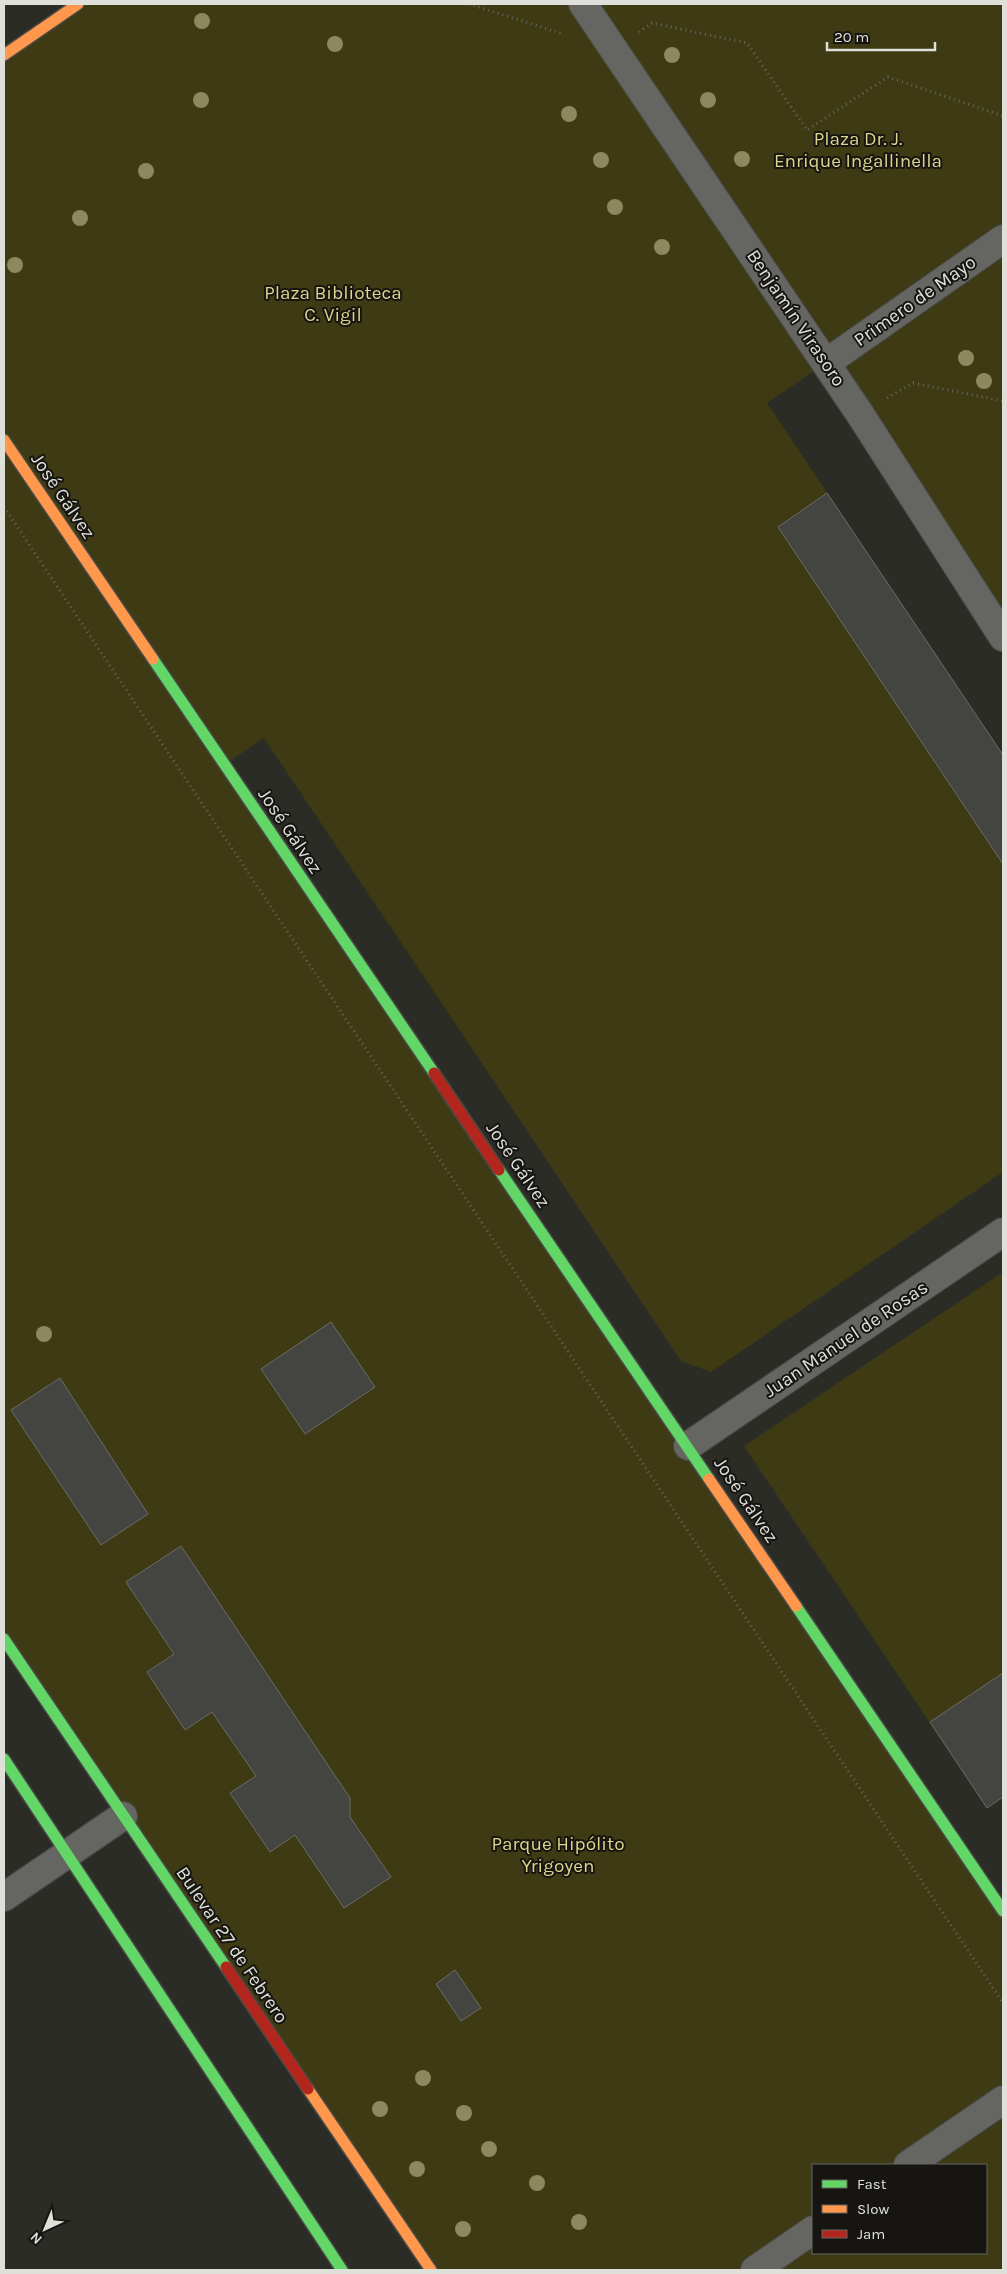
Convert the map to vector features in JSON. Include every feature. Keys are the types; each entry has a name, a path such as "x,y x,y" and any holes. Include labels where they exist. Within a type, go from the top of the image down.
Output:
{"street":[{"path":"4,55 78,4"},
{"name":"Benjamín Virasoro","path":"583,4 860,414 1003,637"},
{"name":"Primero de Mayo","path":"826,363 1003,239"},
{"name":"José Gálvez","path":"4,440 1003,1911"},
{"name":"Juan Manuel de Rosas","path":"688,1446 1003,1232"},
{"name":"Bulevar 27 de Febrero","path":"4,1639 431,2270"},
{"path":"4,1759 342,2270"},
{"path":"4,1897 124,1816"},
{"path":"909,2164 1003,2100"},
{"path":"755,2270 812,2231"}],"path":[{"path":"469,4 614,50 652,23 747,43 807,130 888,77 1003,116"},
{"path":"860,414 913,383 1003,401"},
{"path":"4,507 1003,2003"}],"green space":[{"name":"Parque Hipólito Yrigoyen","path":"78,4 1003,4 1003,637 826,363 767,403 1003,755 1003,1172 711,1372 681,1361 264,738 224,765 1003,1911 1003,2270 431,2270 4,1639 4,55"},
{"path":"1003,1272 1003,1797 987,1808 744,1446"}],"building":[{"path":"827,493 1003,755 1003,864 778,527"},
{"path":"331,1322 375,1387 305,1434 261,1369"},
{"path":"60,1378 148,1514 101,1545 11,1410"},
{"path":"181,1546 350,1798 350,1817 391,1877 344,1908 295,1835 270,1852 230,1793 256,1776 212,1712 185,1730 147,1672 174,1654 126,1582"},
{"path":"1003,1673 1003,1797 987,1808 930,1722"},
{"path":"455,1970 481,2008 461,2021 436,1984"}],"traffic: fast":[{"path":"153,659 434,1073"},
{"path":"499,1170 709,1479"},
{"path":"796,1606 1003,1911"},
{"path":"4,1639 226,1967"},
{"path":"4,1759 342,2270"}],"traffic: slow":[{"path":"4,55 78,4"},
{"path":"4,440 153,659"},
{"path":"709,1479 796,1606"},
{"path":"308,2089 431,2270"}],"traffic: jam":[{"path":"434,1073 499,1170"},
{"path":"226,1967 308,2089"}],"park label":[{"name":"Plaza Dr. J. Enrique Ingallinella","path":"858,150"},
{"name":"Plaza Biblioteca C. Vigil","path":"333,304"}]}
